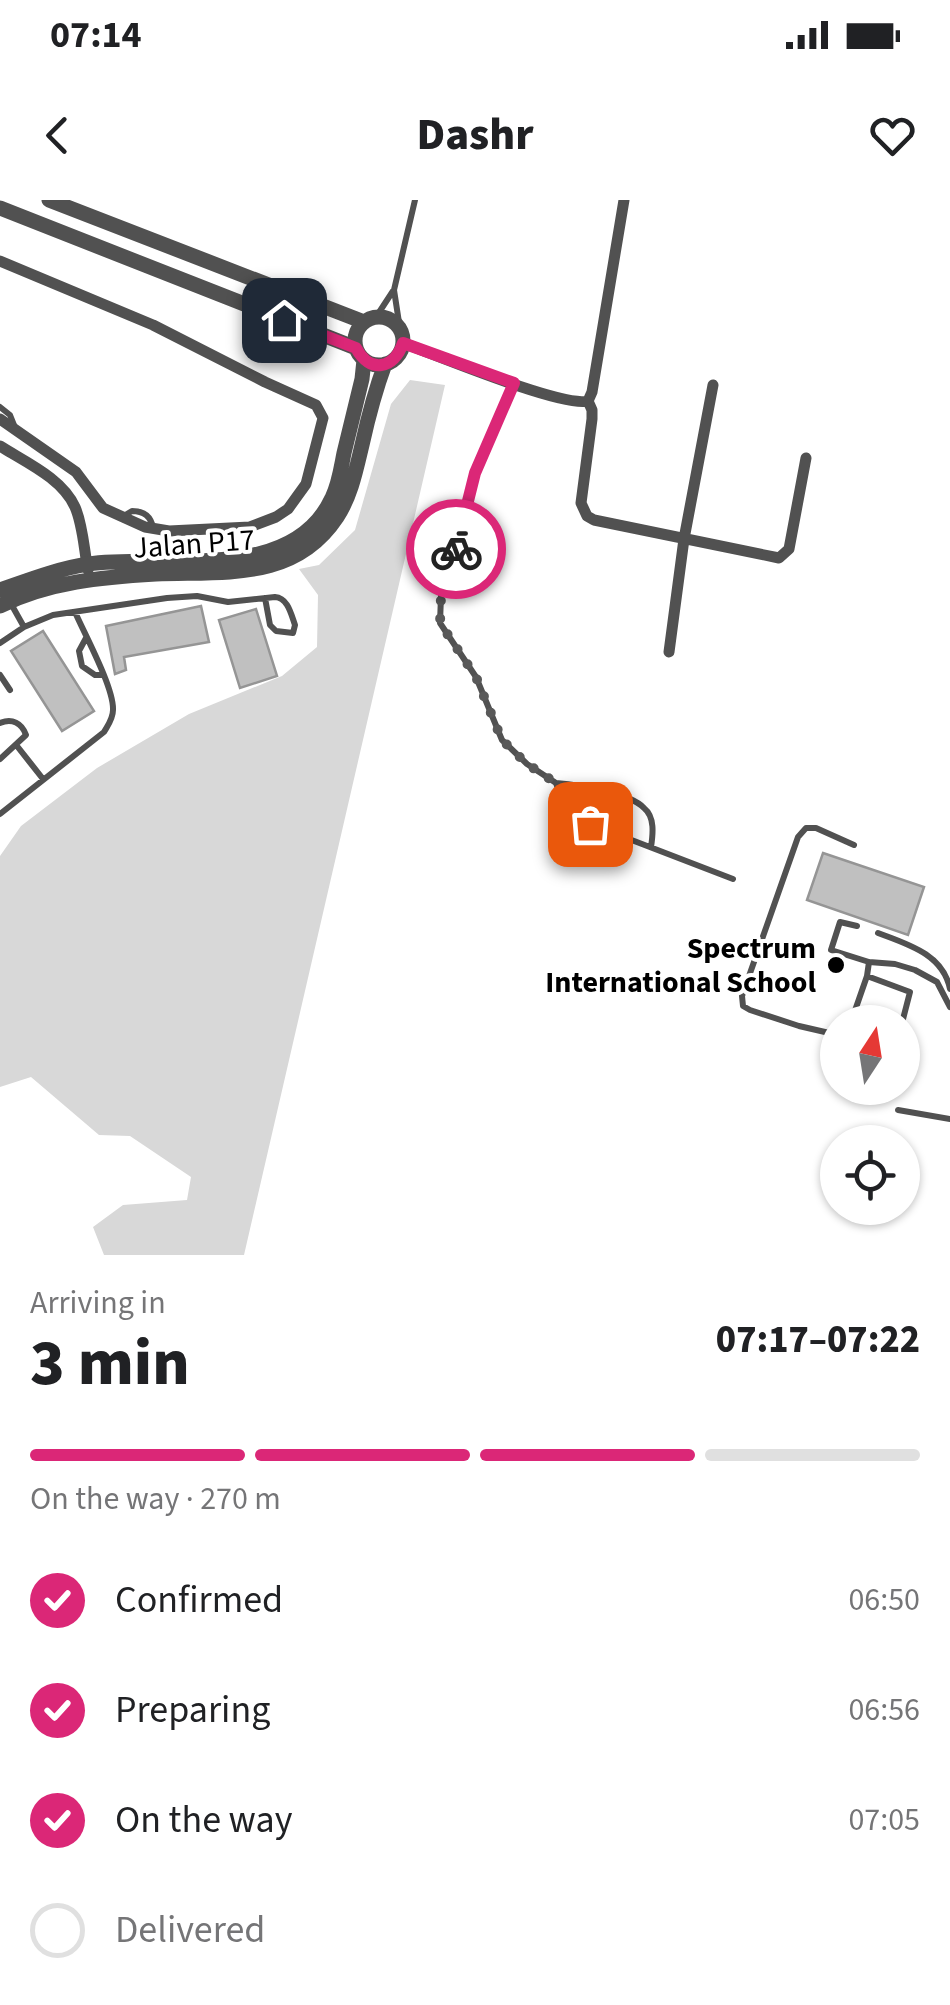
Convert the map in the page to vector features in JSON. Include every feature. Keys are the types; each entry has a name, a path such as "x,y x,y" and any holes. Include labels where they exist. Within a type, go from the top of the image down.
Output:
{"street":[{"path":"49,200 370,320 387,318 401,336 514,383 569,402 588,402"},
{"path":"624,200 588,402 592,420 581,503 587,516 773,558 783,556 789,550 806,458"},
{"path":"0,208 360,354 378,365 397,358 401,336"},
{"path":"0,261 153,325 320,409 323,423 312,468 297,499 276,517 250,527 169,530 153,529 103,508 76,472 0,418"},
{"path":"360,354 354,339 370,320"},
{"name":"Jalan P17","path":"3,599 55,586 122,561 248,558 276,550 295,539 312,525 332,498 362,379 360,354"},
{"name":"Jalan P17","path":"88,572 260,570 280,563 317,540 336,519 352,486 385,364"},
{"path":"669,652 684,539 713,385"},
{"path":"0,446 53,480 67,494 76,508 88,572"}],"lane":[{"path":"401,336 394,290 415,200"},
{"path":"370,320 394,290"},
{"path":"514,383 475,473 441,596 440,623 476,677 502,740 527,764 556,783 598,789 646,808 653,826 650,847"},
{"path":"0,643 53,615 197,596 228,602 266,598 281,597 295,624 293,633 276,631 270,625 266,598"},
{"path":"3,599 24,627"},
{"path":"0,814 104,732 112,714 111,694 76,612"},
{"path":"86,637 79,658 88,671 102,676"},
{"path":"0,675 10,690"},
{"path":"112,714 126,710"},
{"path":"0,723 12,720 26,736 0,759"},
{"path":"17,746 43,779"},
{"path":"556,783 562,804 590,824 733,879"},
{"path":"820,1030 750,1010 743,1006 742,996 798,838 806,828 816,828 854,845"},
{"path":"857,926 837,924 831,950 915,970 937,982 950,1006"},
{"path":"878,933 918,949 938,964 950,990"},
{"path":"857,1005 869,962"},
{"path":"867,976 910,992 907,1005"},
{"path":"898,1110 950,1119"}],"shaded area":[{"path":"410,380 445,385 244,1255 104,1255 93,1227 123,1205 187,1200 191,1177 130,1136 99,1135 31,1077 0,1087 0,856 21,826 97,768 189,714 282,676 317,647 318,595 299,569 319,565 355,530 391,404"}],"building":[{"path":"201,606 209,642 124,657 126,670 115,674 106,626"},
{"path":"256,609 277,676 240,688 219,620"},
{"path":"43,631 94,711 62,731 11,651"},
{"path":"823,853 924,887 908,935 807,900"}],"way so far":[{"path":"456,549 441,596 440,623 476,677 502,740 527,764 556,783 562,804 590,824"}],"place":[{"name":"Spectrum International School","path":"836,965"}],"route":[{"path":"284,320 356,348 370,364 392,362 403,343 514,383 475,473 456,549"}]}
